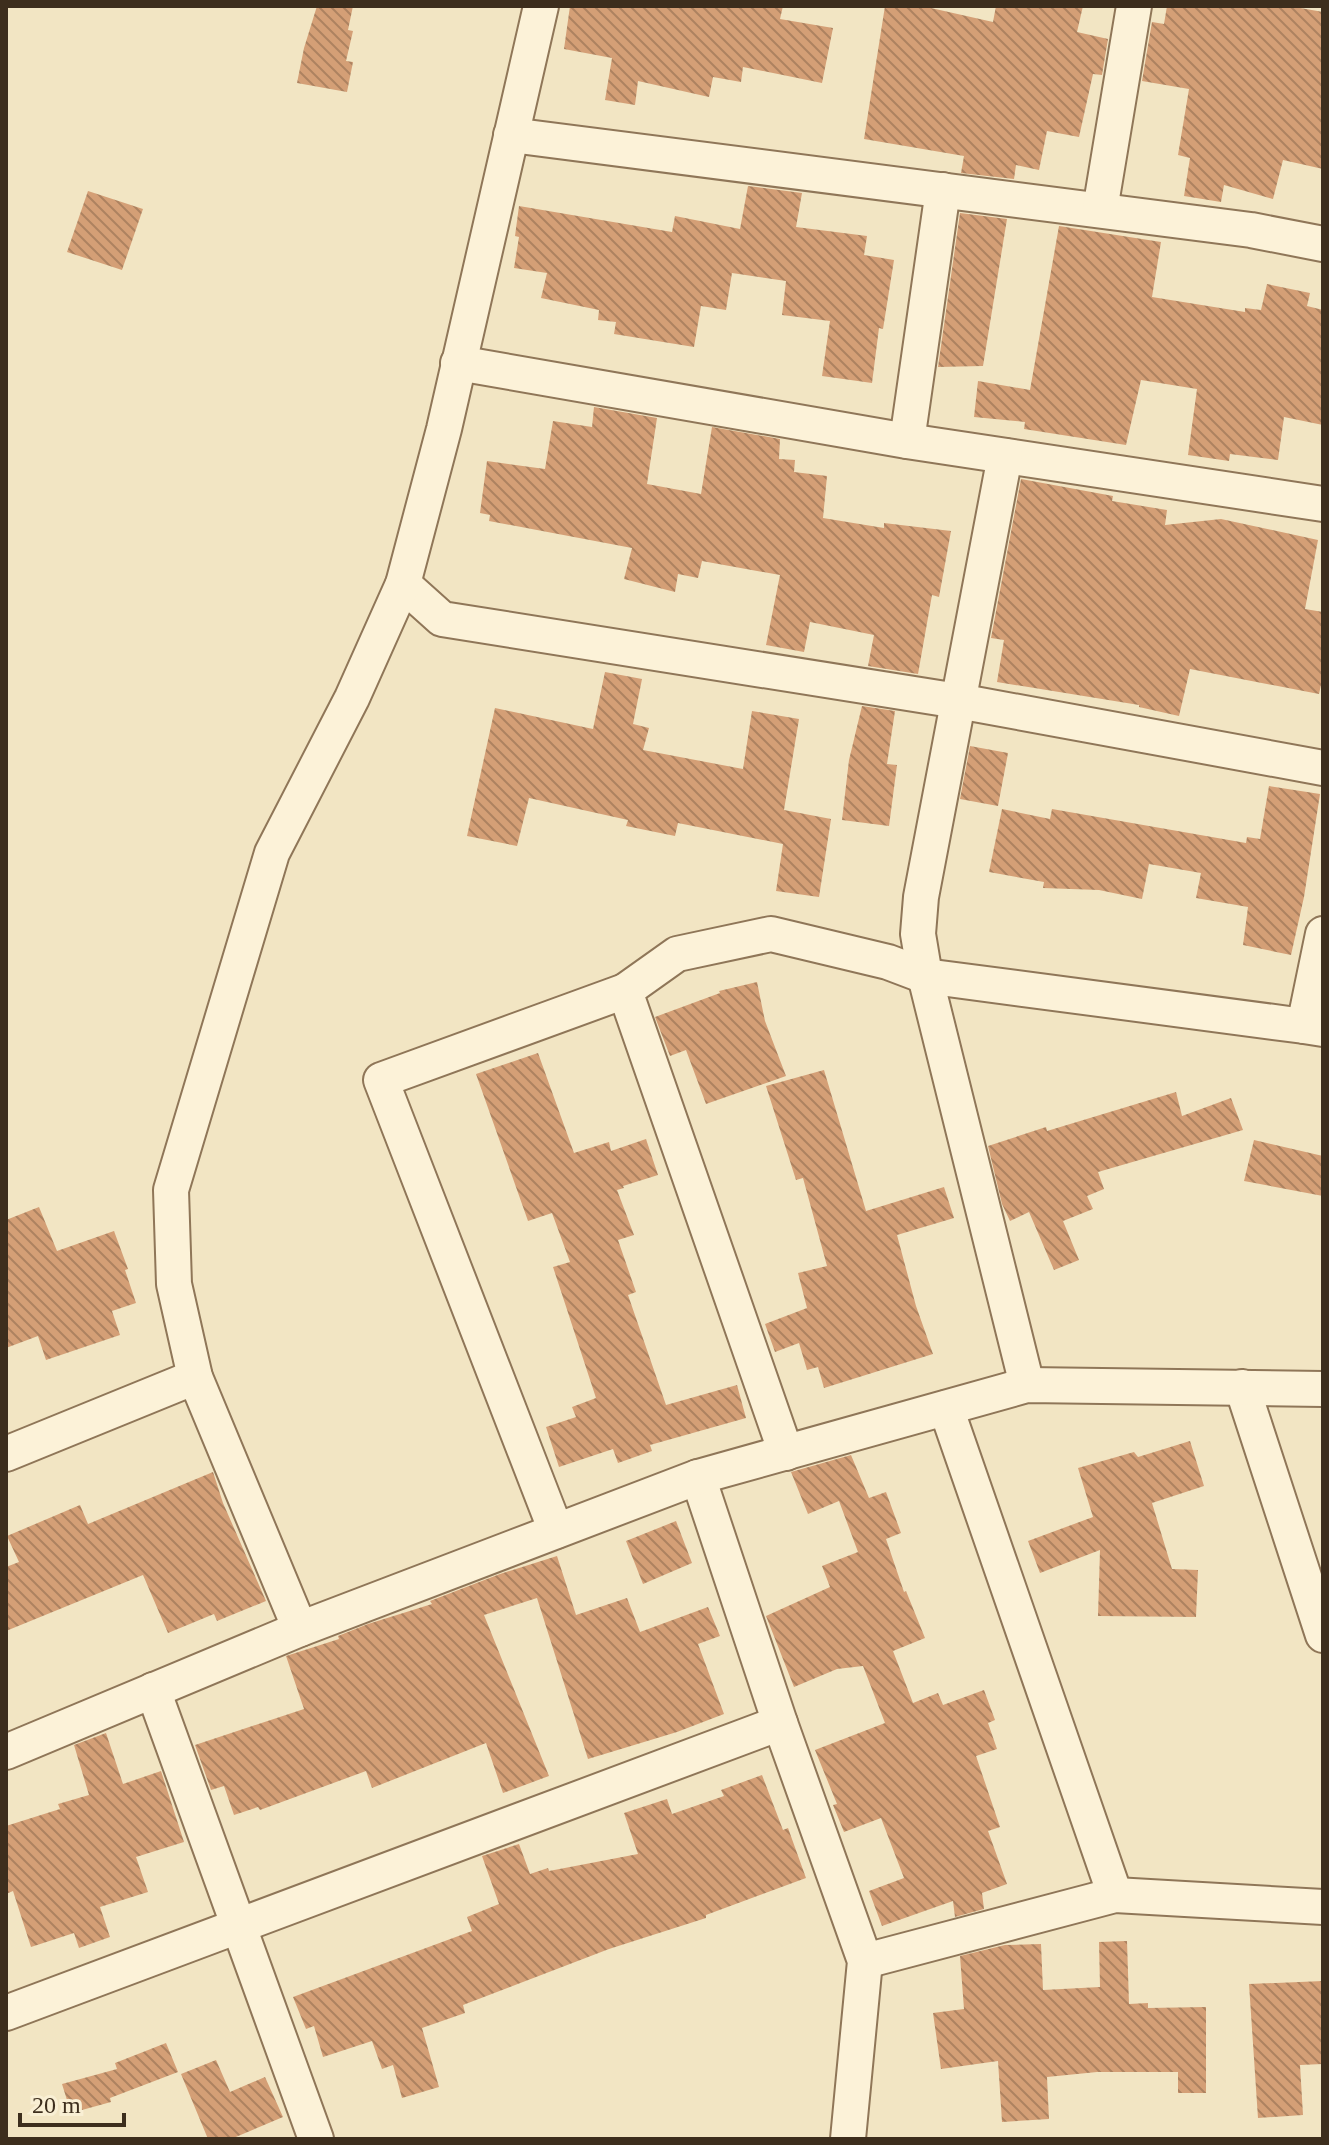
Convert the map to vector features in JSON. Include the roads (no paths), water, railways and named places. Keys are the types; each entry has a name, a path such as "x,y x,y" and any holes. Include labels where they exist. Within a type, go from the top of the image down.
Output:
{"street":[{"path":"300,1629 195,1377 174,1284 171,1190 272,853 352,698 403,584 541,6"},
{"path":"1100,210 1134,6"},
{"path":"511,135 1251,230 1323,244"},
{"path":"907,441 943,190"},
{"path":"458,363 907,441 1323,504"},
{"path":"1005,456 921,897 918,934 925,976 1027,1385"},
{"path":"403,584 442,619 958,701 1323,768"},
{"path":"556,1531 381,1080 625,991 677,954 771,934 888,962 925,976 1313,1027 1323,934"},
{"path":"625,991 786,1453"},
{"path":"6,1454 195,1377"},
{"path":"6,1752 300,1629 698,1477 1027,1385 1323,1389"},
{"path":"1242,1387 1323,1635"},
{"path":"946,1408 1115,1895"},
{"path":"698,1477 780,1723 865,1961 848,2139"},
{"path":"153,1690 316,2139"},
{"path":"6,2013 780,1723"},
{"path":"865,1961 1115,1895 1323,1907"}]}
